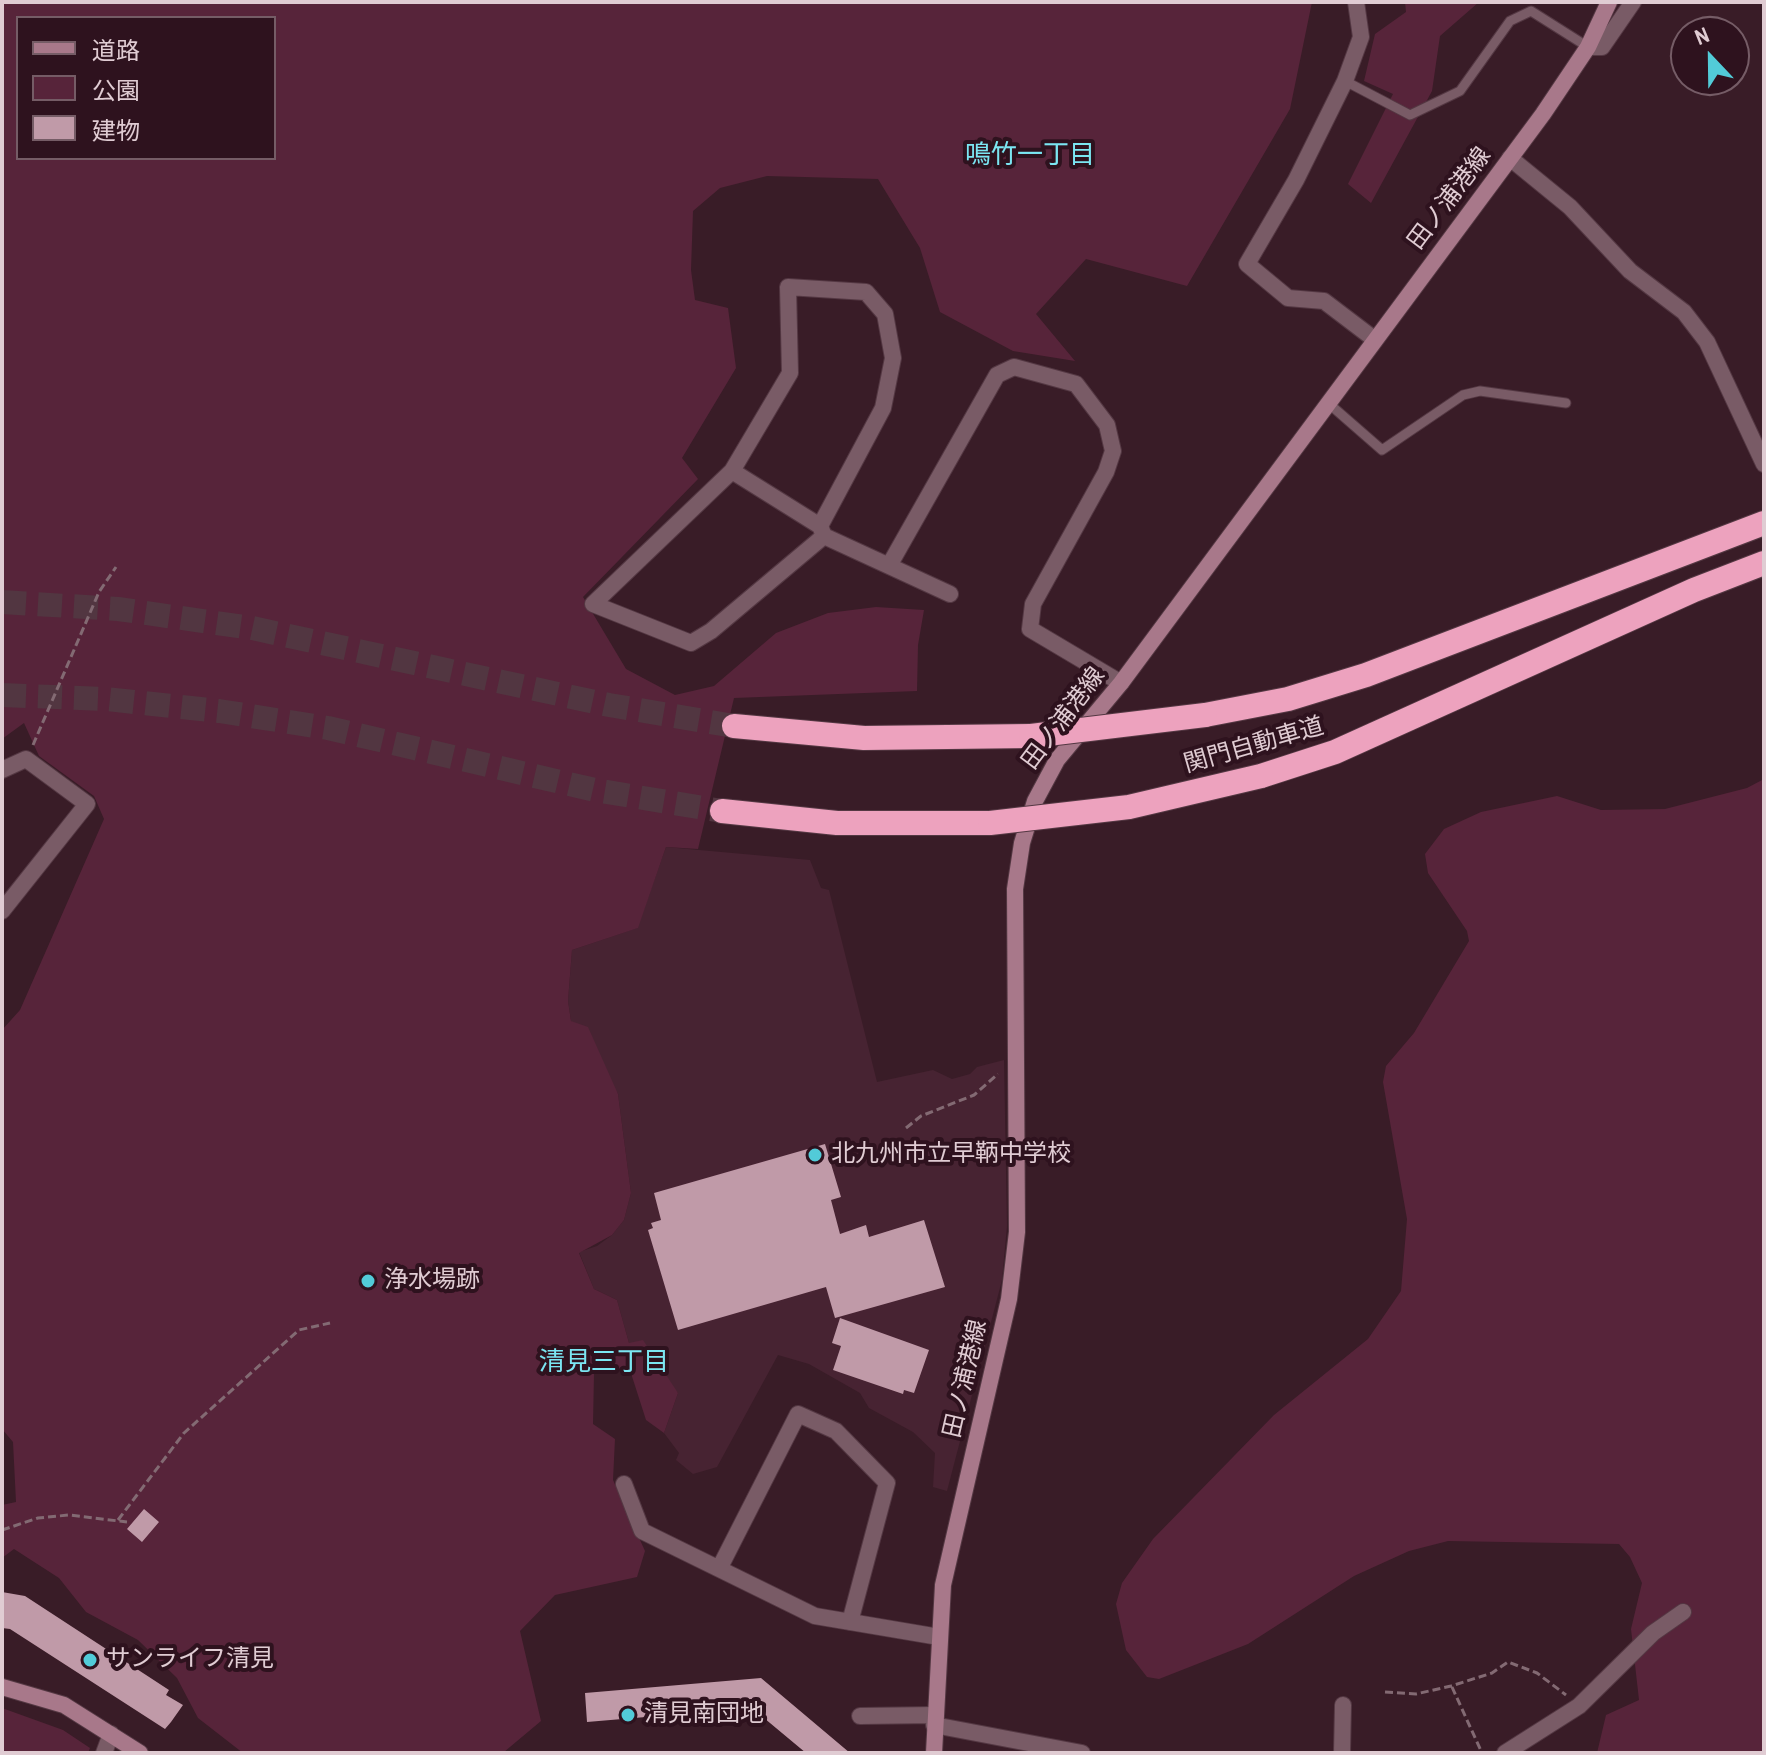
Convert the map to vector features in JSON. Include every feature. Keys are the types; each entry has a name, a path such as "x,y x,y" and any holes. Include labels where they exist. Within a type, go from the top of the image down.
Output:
{"highway":[{"name":"関門自動車道","path":"734,726 864,738 1031,736 1205,715 1288,699 1366,675 1764,523"},
{"name":"関門自動車道","path":"722,811 837,823 990,823 1129,807 1261,776 1348,747 1694,590 1764,563"}],"main road":[{"name":"田ノ浦港線","path":"934,1753 943,1585 1009,1299 1017,1232 1015,889 1022,843 1035,801 1057,760 1121,683 1510,158 1588,47 1609,2"},
{"path":"2,1687 64,1705 140,1753"}],"street":[{"path":"1356,2 1361,37 1345,81 1296,180 1247,264 1288,298 1324,301 1374,339"},
{"path":"1588,47 1602,47 1633,2"},
{"path":"1510,158 1570,207 1630,271 1684,312 1707,342 1764,464"},
{"path":"788,287 866,292 885,314 893,358 883,408 822,531 711,631 691,643 593,604 732,471 790,373 788,287"},
{"path":"890,564 997,375 1014,367 1076,384 1107,425 1113,451 1106,472 1033,604 1030,629 1121,683"},
{"path":"732,471 822,531 950,594"},
{"path":"2,770 26,759 87,804 2,911"},
{"path":"720,1567 798,1414 836,1431 887,1483 850,1622"},
{"path":"624,1484 642,1531 815,1616 939,1637"},
{"path":"1505,1753 1579,1706 1653,1633 1683,1612"},
{"path":"1342,1753 1343,1705"},
{"path":"860,1716 935,1720 1082,1753"},
{"path":"104,1753 111,1734"}],"lane":[{"path":"1345,81 1410,115 1460,91 1510,21 1531,11 1588,47"},
{"path":"1327,402 1382,450 1463,395 1480,391 1566,403"}],"path":[{"path":"26,759 99,592 116,567"},
{"path":"906,1128 921,1116 974,1095 1005,1067 1014,1066"},
{"path":"118,1520 184,1433 299,1330 330,1323"},
{"path":"2,1530 38,1518 69,1515 127,1522"},
{"path":"1385,1692 1416,1694 1451,1686 1492,1673 1508,1662 1537,1673 1579,1706"},
{"path":"1451,1686 1482,1753"}],"shaded area":[{"name":"北九州市立早鞆中学校","path":"666,847 810,860 821,888 829,890 877,1082 933,1070 952,1079 970,1074 977,1067 1004,1060 1007,1226 1002,1280 947,1491 933,1487 935,1453 913,1432 869,1408 860,1393 809,1364 778,1355 717,1467 693,1474 676,1460 679,1453 664,1433 678,1393 629,1343 617,1300 594,1289 579,1252 597,1246 612,1235 624,1220 631,1193 618,1094 571,1021 568,1001 572,950 637,928"}],"green space":[{"path":"2,2 1312,2 1290,109 1187,286 1086,259 1036,314 1075,361 1013,351 940,312 920,248 878,179 767,176 720,188 693,211 691,270 695,300 728,308 736,368 682,458 698,479 583,597 626,669 675,695 714,686 776,633 828,613 876,607 924,610 918,645 917,691 734,698 698,849 666,847 638,928 572,950 568,1001 571,1021 588,1027 618,1094 631,1193 624,1220 612,1235 579,1253 594,1289 617,1300 629,1343 643,1340 678,1393 664,1433 646,1420 629,1367 594,1374 593,1424 615,1439 613,1480 645,1551 637,1577 555,1595 520,1631 541,1721 504,1752 243,1753 198,1718 177,1678 138,1640 86,1612 59,1578 14,1549 2,1558 2,1505 16,1502 13,1442 2,1429 2,1030 20,1010 104,819 94,796 39,756 24,723 2,739"},
{"path":"1405,2 1479,2 1440,36 1432,91 1371,203 1348,184 1393,94 1364,81 1375,34 1406,12"},
{"path":"1764,779 1764,1753 1597,1753 1606,1715 1639,1700 1631,1629 1642,1583 1630,1557 1619,1544 1448,1541 1409,1551 1354,1576 1248,1644 1159,1679 1147,1677 1126,1650 1116,1604 1122,1583 1153,1539 1274,1415 1368,1339 1401,1291 1407,1219 1383,1082 1386,1066 1414,1033 1469,941 1467,931 1428,873 1425,854 1444,829 1481,812 1557,796 1601,810 1665,809 1747,788"},
{"path":"2,1708 63,1730 90,1748 88,1753 2,1753"}],"building":[{"path":"825,1144 841,1197 831,1200 840,1234 866,1225 869,1237 924,1220 945,1287 835,1318 826,1287 678,1330 648,1230 653,1228 651,1223 661,1220 654,1193"},
{"path":"840,1318 929,1350 914,1393 904,1390 903,1394 833,1370 841,1346 832,1343"},
{"path":"144,1509 159,1522 142,1542 127,1529"},
{"name":"サンライフ清見","path":"2,1592 25,1596 169,1690 166,1695 183,1705 165,1729 10,1629 2,1628"},
{"name":"清見南団地","path":"761,1678 850,1753 806,1753 752,1708 587,1722 585,1693"}],"tunnel":[{"path":"2,602 118,609 252,628 609,705 734,726"},
{"path":"2,695 106,699 219,711 328,728 595,790 722,811"}],"place":[{"name":"北九州市立早鞆中学校","path":"815,1155"},
{"name":"浄水場跡","path":"368,1281"},
{"name":"サンライフ清見","path":"90,1660"},
{"name":"清見南団地","path":"628,1715"}],"district":[{"name":"鳴竹一丁目","path":"1030,156"},
{"name":"清見三丁目","path":"604,1363"}]}
